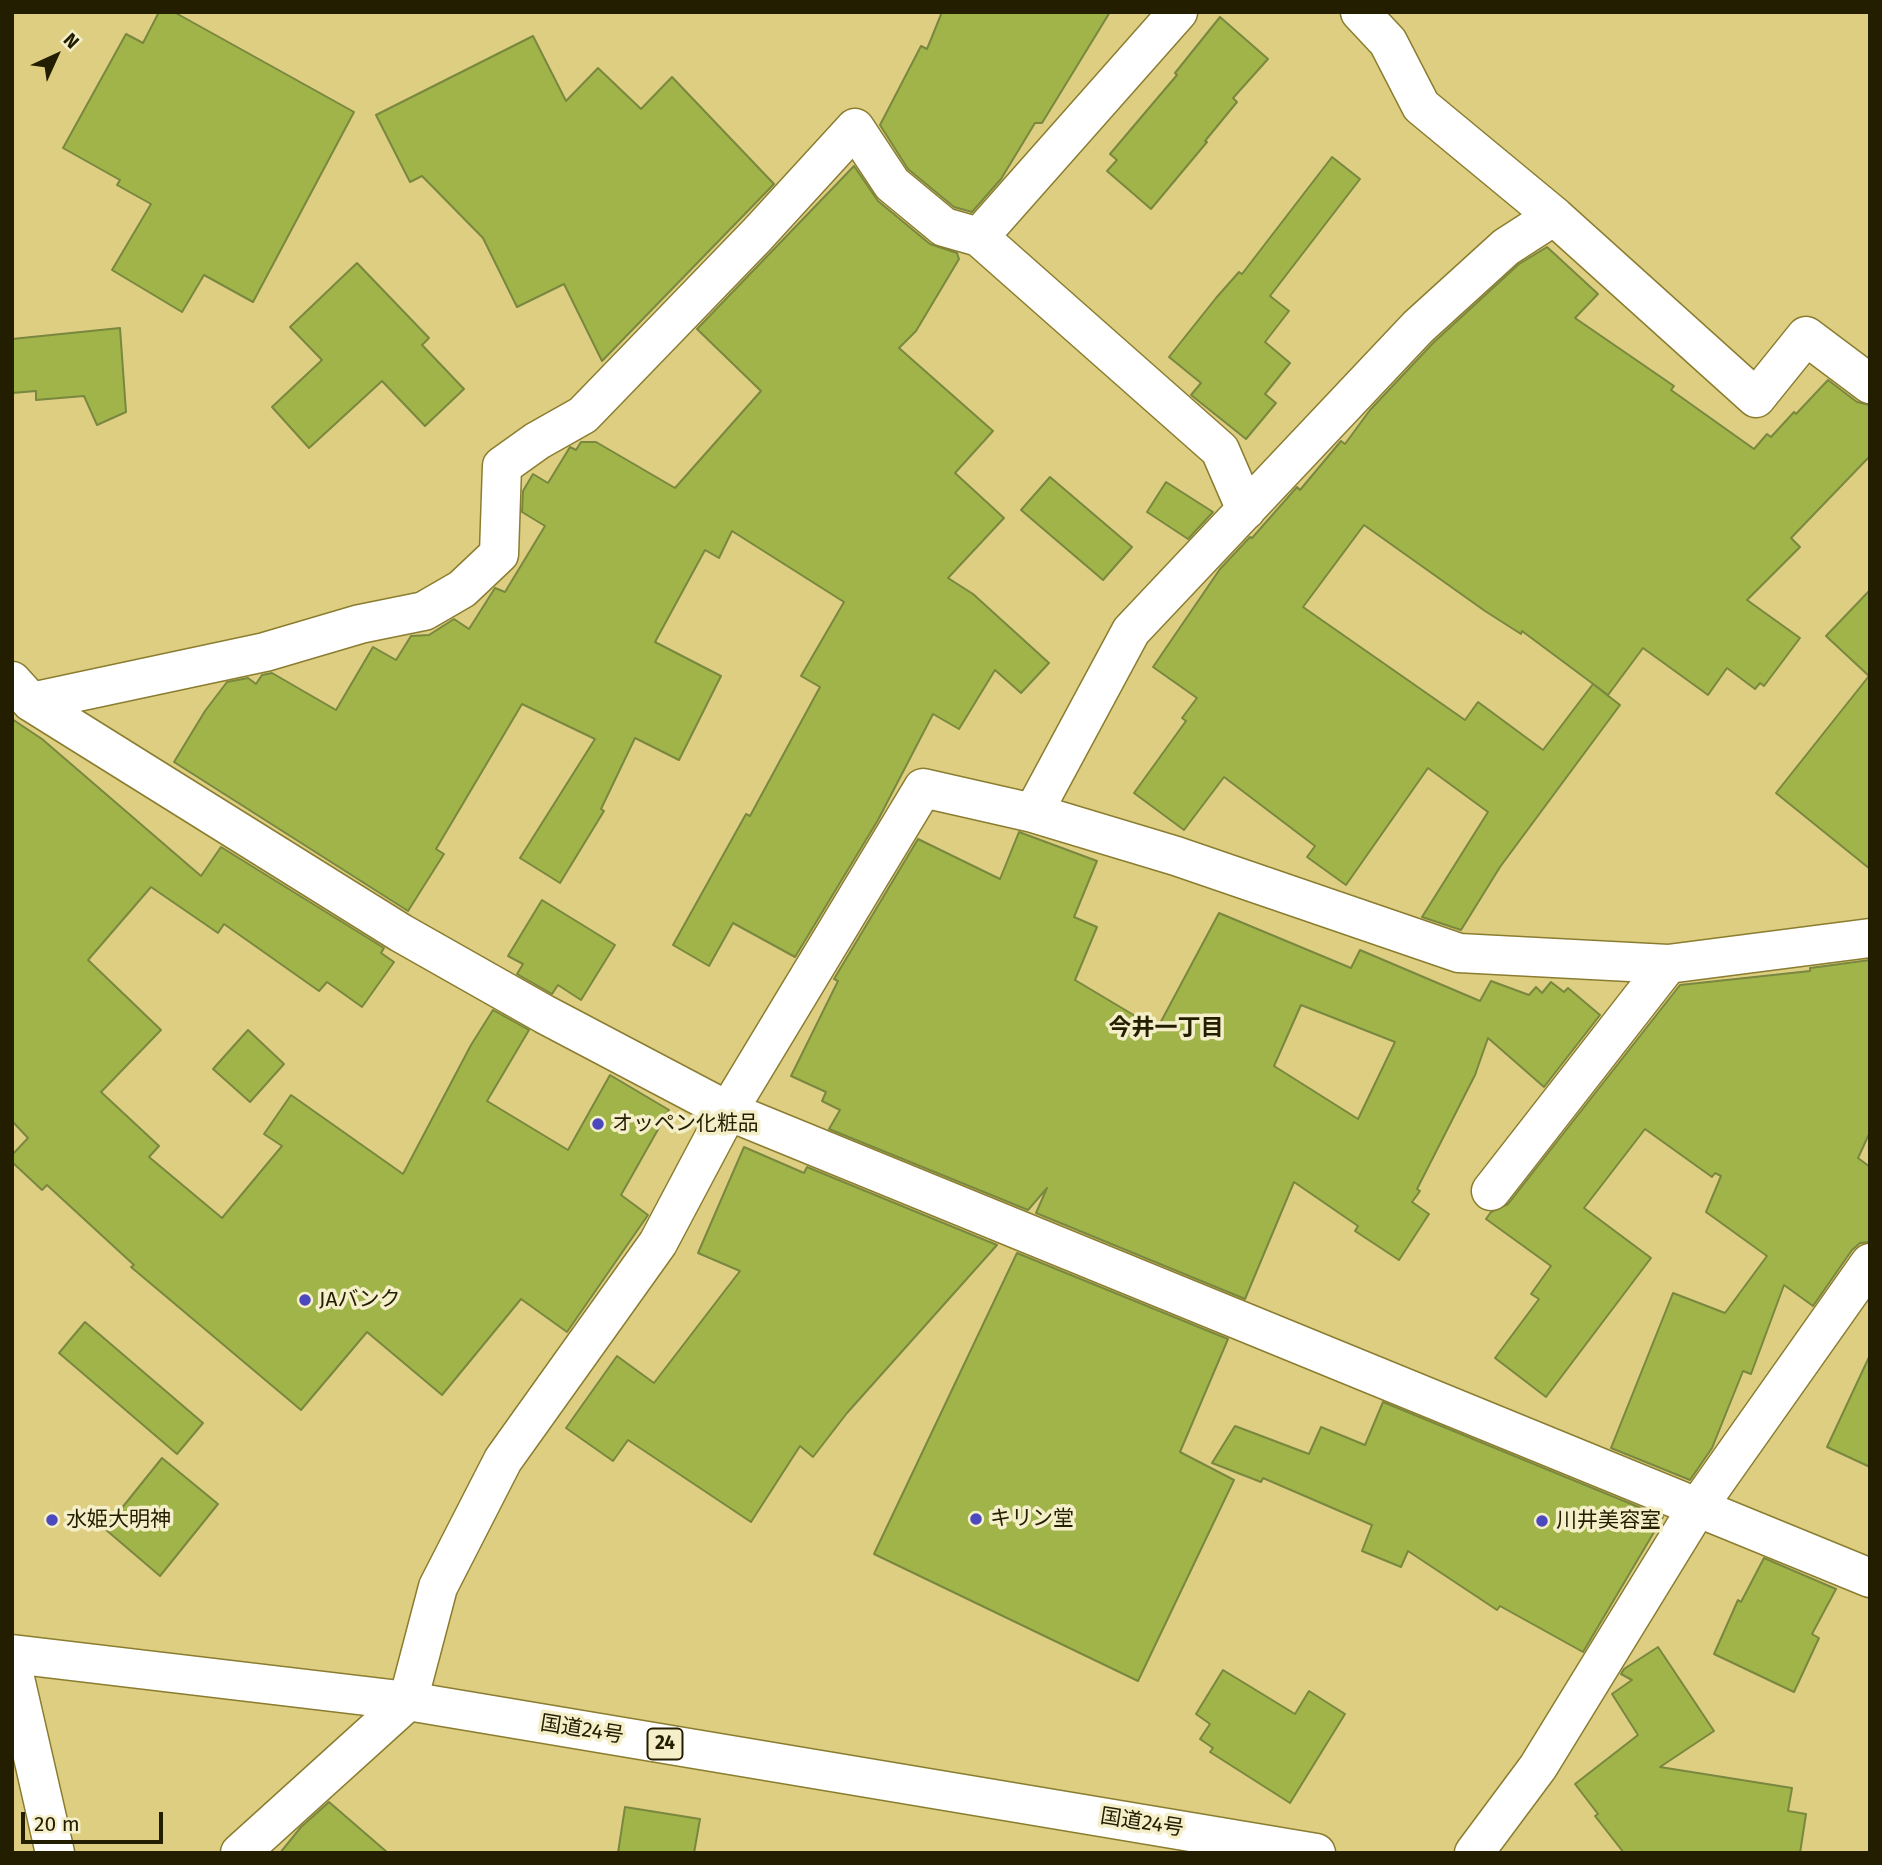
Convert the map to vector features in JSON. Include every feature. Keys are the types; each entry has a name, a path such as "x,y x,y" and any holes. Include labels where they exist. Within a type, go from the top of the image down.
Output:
{"main road":[{"path":"979,237 1178,12"},
{"path":"1360,12 1388,42 1421,106 1555,216 1756,398 1806,336 1870,384"},
{"path":"22,692 265,652 360,624 424,611 462,589 499,554 502,466 537,441 583,415 757,235 855,128 892,184 944,228 979,237 1220,450 1245,510"},
{"path":"1033,813 1131,631 1418,327 1506,247 1555,216"},
{"path":"22,692 401,933 544,1014 728,1111 1870,1578"},
{"path":"240,1853 408,1702 438,1587 503,1460 658,1243 728,1111 923,788 1033,813 1176,856 1459,953 1668,964 1870,938"},
{"path":"1491,1191 1668,964"},
{"path":"1474,1853 1538,1767 1697,1508 1870,1263"},
{"name":"国道24号","path":"12,1654 408,1702 1303,1852"},
{"path":"12,1665 55,1853"}],"building":[{"path":"159,12 174,12 354,112 253,302 204,275 182,312 112,270 151,204 117,185 120,180 63,148 126,34 143,43"},
{"path":"942,12 1110,12 1042,123 1035,123 1001,179 972,212 954,207 908,169 880,125 921,46 927,49"},
{"path":"1220,17 1268,59 1233,98 1237,102 1151,209 1107,171 1117,160 1110,154 1177,75 1175,73"},
{"path":"533,36 566,101 598,68 641,109 672,77 774,184 602,361 564,284 517,307 483,238 422,176 410,182 376,115"},
{"path":"1332,157 1360,179 1270,296 1289,311 1265,342 1290,363 1265,394 1276,403 1246,439 1191,395 1201,383 1169,357 1216,298 1239,272 1242,274"},
{"path":"854,166 878,201 930,244 957,253 959,259 916,331 899,348 993,431 955,473 1004,518 948,578 973,594 1049,663 1021,693 995,670 959,729 933,714 878,820 795,957 733,923 709,966 673,945 746,814 750,816 820,687 801,676 844,602 732,531 719,558 705,550 655,642 721,676 679,760 635,738 601,809 604,811 560,883 520,858 595,739 522,704 436,849 444,854 408,911 174,762 205,711 227,682 248,678 256,684 262,675 272,673 336,710 373,647 396,660 411,636 429,635 454,619 469,629 495,588 505,592 545,526 522,512 523,491 533,474 548,483 570,447 576,450 581,442 596,442 675,488 761,391 697,329"},
{"path":"1547,247 1598,294 1575,318 1674,386 1671,390 1754,449 1767,434 1771,437 1794,412 1796,414 1828,380 1857,402 1870,405 1870,456 1791,538 1800,547 1747,600 1800,638 1764,686 1760,683 1755,689 1727,668 1708,695 1643,648 1608,695 1522,631 1521,634 1485,611 1364,525 1303,607 1465,720 1478,702 1543,750 1593,684 1620,705 1500,867 1461,930 1422,917 1488,812 1428,768 1346,885 1307,857 1315,846 1224,777 1184,830 1134,793 1186,721 1182,718 1197,698 1153,667 1220,569 1250,537 1252,538 1297,487 1300,490 1341,441 1345,444 1370,410 1433,343 1519,264"},
{"path":"357,263 429,338 422,345 464,389 425,426 382,381 309,448 272,407 322,360 290,327"},
{"path":"120,328 126,412 97,425 84,396 36,400 36,391 12,393 12,339"},
{"path":"1050,477 1132,547 1103,580 1021,510"},
{"path":"1166,482 1213,512 1188,539 1147,512"},
{"path":"1870,590 1870,869 1776,793 1869,676 1826,636"},
{"path":"12,719 42,739 201,876 221,847 384,948 381,953 394,962 362,1007 327,982 319,991 224,924 218,933 151,887 88,960 161,1030 101,1092 159,1146 149,1157 222,1218 282,1146 264,1134 291,1095 403,1174 471,1045 493,1010 529,1030 487,1101 568,1150 610,1075 669,1110 621,1195 648,1215 567,1332 521,1299 442,1395 367,1332 301,1410 131,1267 134,1265 47,1185 42,1190 12,1162 12,1155 28,1138 12,1121"},
{"path":"1019,832 1097,861 1074,917 1097,927 1075,980 1157,1029 1219,913 1351,968 1360,950 1480,1001 1491,981 1529,995 1536,987 1542,993 1551,982 1564,992 1568,988 1600,1015 1544,1087 1488,1038 1475,1075 1417,1189 1420,1191 1412,1202 1429,1214 1399,1260 1355,1231 1358,1226 1294,1182 1245,1299 1036,1213 1047,1188 1028,1210 829,1129 840,1110 822,1101 826,1092 791,1076 838,981 834,979 918,839 1000,879","holes":["1301,1005 1395,1042 1358,1119 1274,1066"]},
{"path":"542,900 615,945 581,1000 558,985 552,994 517,974 523,964 508,956"},
{"path":"1870,960 1870,1132 1858,1158 1870,1167 1870,1242 1860,1243 1852,1250 1813,1306 1784,1285 1751,1374 1743,1371 1712,1448 1690,1480 1611,1448 1673,1293 1725,1313 1767,1256 1706,1212 1721,1176 1715,1173 1712,1177 1645,1129 1584,1208 1651,1258 1546,1397 1495,1358 1539,1299 1531,1294 1551,1266 1486,1219 1491,1212 1508,1204 1680,985 1810,971 1810,968"},
{"path":"248,1030 284,1064 250,1102 213,1069"},
{"path":"744,1147 804,1173 807,1167 997,1245 847,1413 813,1457 800,1446 751,1522 628,1440 613,1461 566,1428 617,1356 654,1383 740,1271 698,1253"},
{"path":"1017,1253 1228,1339 1180,1452 1234,1480 1138,1681 874,1554"},
{"path":"85,1322 203,1423 177,1454 59,1353"},
{"path":"1870,1355 1870,1467 1827,1447"},
{"path":"1383,1402 1663,1517 1583,1652 1500,1606 1497,1610 1408,1551 1401,1567 1362,1551 1372,1525 1263,1478 1261,1482 1212,1463 1235,1426 1309,1454 1321,1427 1365,1445"},
{"path":"162,1458 218,1504 160,1576 105,1529"},
{"path":"1764,1558 1836,1589 1812,1634 1819,1638 1794,1692 1714,1654 1738,1600 1741,1602"},
{"path":"1658,1647 1714,1731 1660,1767 1792,1788 1788,1811 1806,1814 1800,1853 1624,1853 1595,1816 1598,1814 1575,1784 1638,1735 1612,1694 1632,1680 1621,1674 1624,1669"},
{"path":"1223,1670 1295,1714 1309,1691 1345,1714 1290,1803 1210,1752 1213,1748 1200,1739 1210,1724 1196,1714"},
{"path":"329,1802 388,1853 280,1853 301,1827"},
{"path":"625,1807 700,1819 694,1853 618,1853"}],"place":[{"name":"オッペン化粧品","path":"598,1124"},
{"name":"JAバンク","path":"305,1300"},
{"name":"キリン堂","path":"976,1519"},
{"name":"水姫大明神","path":"52,1520"},
{"name":"川井美容室","path":"1542,1521"}],"district":[{"name":"今井一丁目","path":"1166,1029"}]}
